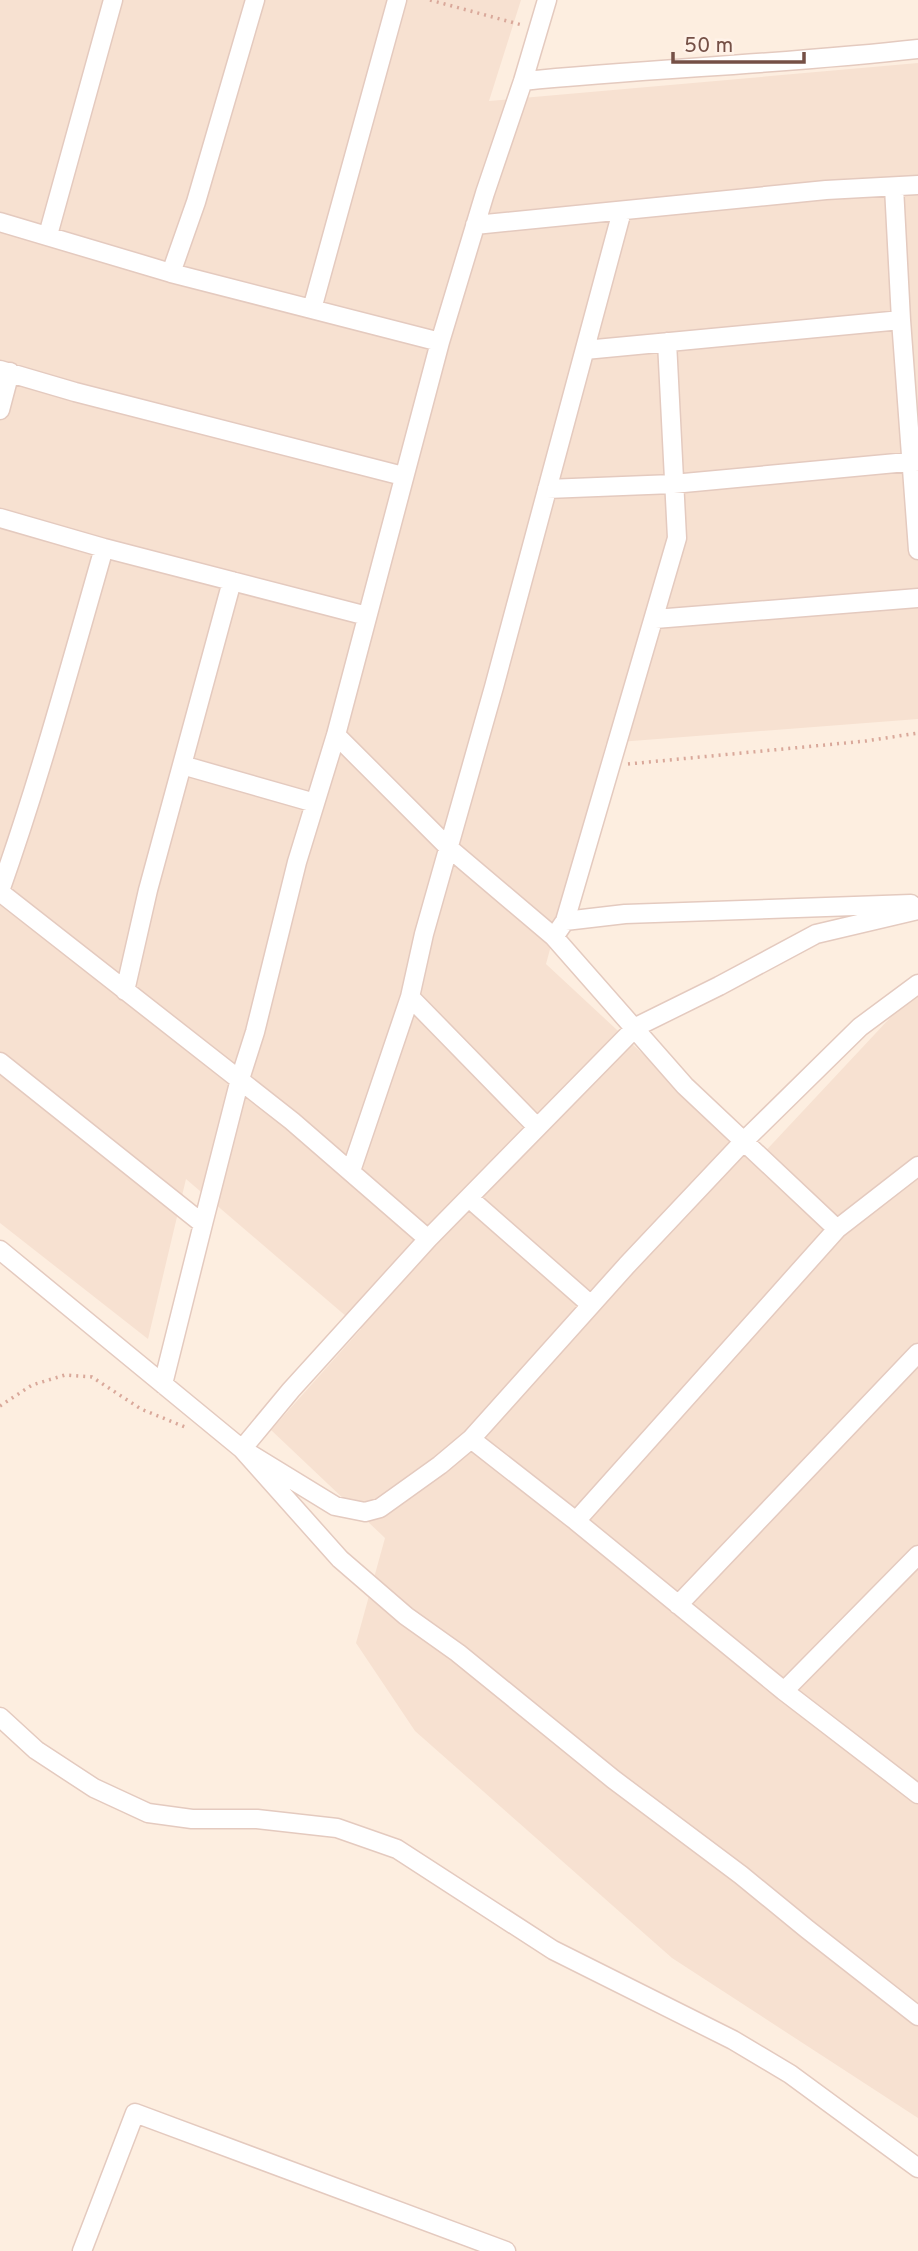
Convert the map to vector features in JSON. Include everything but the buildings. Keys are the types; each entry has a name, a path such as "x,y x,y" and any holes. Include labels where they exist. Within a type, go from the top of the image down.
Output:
{"street":[{"path":"48,235 113,0"},
{"path":"171,273 196,202 255,0"},
{"path":"312,309 397,0"},
{"path":"163,1384 297,862 336,735 440,342 547,0"},
{"path":"523,81 797,61 918,49"},
{"path":"475,225 826,190 918,185"},
{"path":"894,187 918,550"},
{"path":"351,1171 410,997 424,934 622,211"},
{"path":"0,222 171,273 440,342"},
{"path":"585,350 901,320"},
{"path":"554,936 565,921 677,538 667,342"},
{"path":"0,410 5,371 89,396 403,477"},
{"path":"547,489 673,484 914,461"},
{"path":"0,518 104,548 367,616"},
{"path":"104,548 28,813 0,891 240,1079 428,1239"},
{"path":"125,991 148,890 232,581"},
{"path":"655,619 918,598"},
{"path":"336,735 449,848 554,936 685,1086 837,1229"},
{"path":"182,765 315,803"},
{"path":"565,921 625,914 918,903"},
{"path":"243,1449 324,1352 428,1239 636,1027 816,934 918,910"},
{"path":"0,1250 243,1449 335,1506 365,1512 380,1508 471,1439 744,1141 860,1027 918,984"},
{"path":"410,997 537,1127"},
{"path":"0,1062 202,1224"},
{"path":"576,1521 837,1229 918,1166"},
{"path":"469,1198 591,1305"},
{"path":"678,1605 918,1353"},
{"path":"471,1439 784,1691 918,1794"},
{"path":"243,1449 340,1559 406,1616 458,1653 614,1779 741,1875 918,2016"},
{"path":"784,1691 918,1555"},
{"path":"0,1717 36,1750 94,1788 148,1814 192,1819 257,1819 338,1828 397,1849 553,1950 733,2040 790,2074 918,2168"},
{"path":"82,2251 135,2113 506,2251"}],"path":[{"path":"430,0 538,29"},
{"path":"611,766 866,741 918,733"},
{"path":"0,1406 32,1385 65,1375 92,1377 141,1409 192,1429"}],"shaded area":[{"path":"0,0 521,0 489,101 918,63 918,719 606,743 546,964 757,1160 918,988 918,2118 672,1958 415,1731 356,1643 385,1538 271,1430 361,1329 186,1179 148,1339 0,1223"}]}
